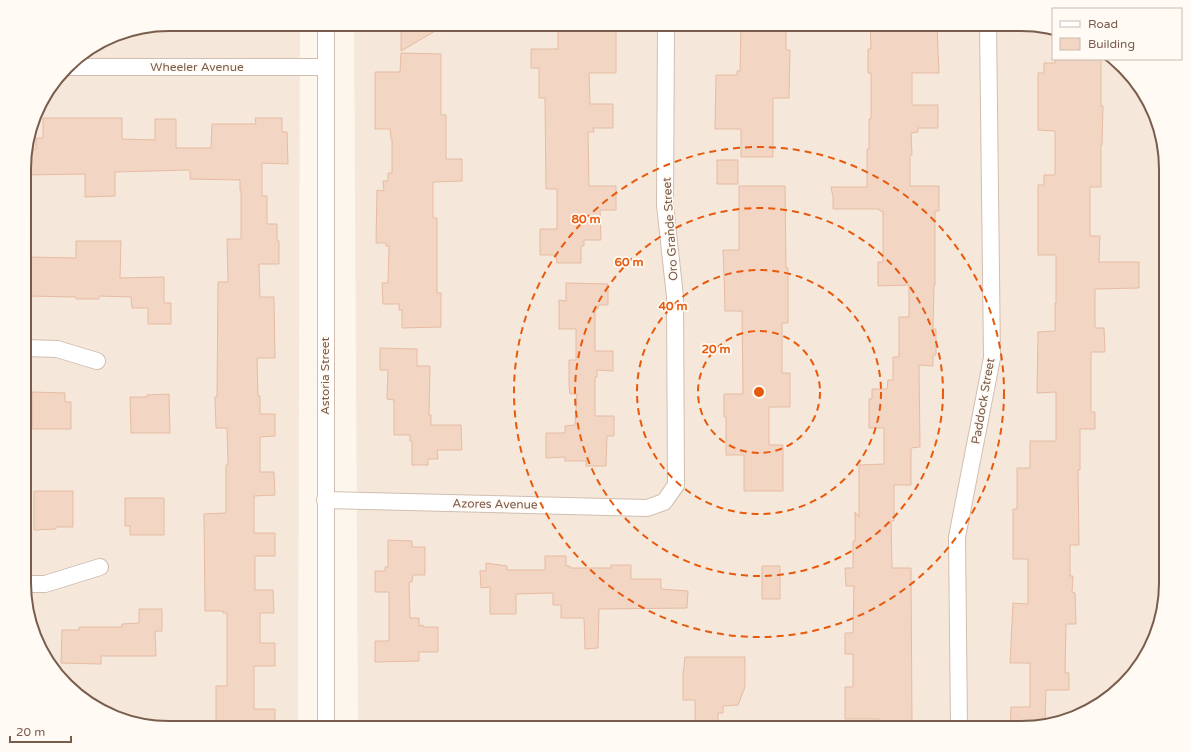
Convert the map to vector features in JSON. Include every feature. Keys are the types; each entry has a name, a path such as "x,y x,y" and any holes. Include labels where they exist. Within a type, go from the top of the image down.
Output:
{"street":[{"name":"Astoria Street","path":"326,31 326,721"},
{"name":"Oro Grande Street","path":"664,502 676,485 675,297 665,205 666,31"},
{"name":"Paddock Street","path":"959,721 957,537 992,358 988,31"},
{"name":"Wheeler Avenue","path":"76,67 326,67"},
{"path":"31,348 57,348 97,361"},
{"name":"Azores Avenue","path":"325,500 647,508 664,502"},
{"path":"31,584 45,584 100,567"}],"shaded area":[{"path":"169,31 300,31 298,721 160,721 125,714 92,698 71,681 54,660 45,644 38,627 32,601 31,169 32,151 38,125 54,92 78,65 100,49 125,38 151,32"},
{"path":"354,31 1021,31 1039,32 1052,35 1052,60 1105,60 1119,71 1141,100 1152,125 1159,160 1159,592 1152,627 1145,644 1136,660 1119,681 1090,703 1065,714 1030,721 358,721"}],"building":[{"path":"401,31 435,31 401,51"},
{"path":"558,31 616,31 616,73 589,73 590,104 613,104 613,128 593,128 594,132 588,132 589,186 616,186 616,210 600,210 601,240 584,240 584,246 581,246 581,263 557,263 556,255 540,255 540,229 557,229 557,189 546,189 545,98 539,98 539,68 531,68 531,49 558,49"},
{"path":"741,31 786,31 786,50 790,50 789,98 773,98 773,157 741,157 741,129 715,129 716,75 737,75 737,71 740,71"},
{"path":"870,31 937,31 939,73 912,73 912,105 938,105 938,128 918,128 918,132 911,133 912,155 910,155 910,186 939,186 939,211 935,211 935,285 933,329 936,329 936,355 933,355 933,366 919,365 920,447 911,448 911,485 894,485 894,521 891,521 892,568 911,568 912,721 845,719 845,687 853,687 853,654 845,654 845,633 853,633 854,586 846,586 845,568 853,568 855,512 859,517 859,465 884,464 884,428 869,428 869,399 872,399 872,389 887,389 888,380 893,380 893,357 899,357 899,317 909,317 909,285 878,286 878,262 883,262 883,211 880,211 879,209 833,209 831,187 867,187 867,149 869,149 869,119 871,119 871,73 868,73 868,49 871,49"},
{"path":"401,53 441,54 441,115 446,115 446,159 462,159 462,181 433,182 433,218 437,218 437,293 441,293 441,327 402,328 402,310 399,310 399,304 383,304 382,283 388,283 389,246 386,246 386,243 376,243 377,190 384,191 383,181 388,181 388,173 392,173 392,139 390,129 375,129 375,72 400,72"},
{"path":"1055,60 1101,60 1101,106 1103,106 1101,187 1090,187 1090,236 1100,236 1099,262 1139,262 1139,288 1095,289 1095,328 1104,328 1105,352 1091,352 1091,412 1095,412 1095,429 1080,429 1080,470 1078,470 1079,545 1070,545 1070,576 1073,576 1072,592 1075,593 1076,624 1066,624 1065,673 1069,673 1069,690 1046,690 1045,718 1030,721 1010,721 1011,707 1030,707 1030,663 1010,663 1013,603 1028,604 1028,559 1013,559 1013,509 1017,509 1017,468 1030,468 1030,441 1056,441 1056,392 1037,393 1038,332 1055,331 1056,303 1056,255 1038,255 1038,185 1044,185 1044,175 1055,175 1055,131 1038,130 1038,73 1044,73 1044,63 1055,63"},
{"path":"43,118 122,118 122,139 155,140 155,119 176,119 176,148 211,148 212,124 256,124 255,118 282,118 282,132 287,132 288,164 262,163 262,196 267,196 267,224 277,224 279,264 259,264 260,297 274,297 275,358 257,358 260,414 275,414 275,436 260,437 260,472 274,472 275,495 254,496 254,533 275,533 275,556 255,556 255,590 273,590 274,613 260,613 260,643 275,643 275,666 254,666 254,709 275,709 275,721 216,721 216,686 227,686 227,613 223,613 223,611 205,611 204,514 226,513 226,465 228,465 227,428 216,428 215,397 217,397 218,282 228,282 227,239 241,239 240,180 190,179 190,171 188,170 115,172 115,196 85,197 85,174 31,175 32,151 32,149 36,149 36,138 43,138"},
{"path":"717,160 738,160 738,184 717,184"},
{"path":"739,186 785,186 786,268 788,268 788,323 782,323 782,373 790,373 790,407 769,407 769,445 783,445 783,491 744,491 744,455 726,455 726,417 724,417 724,394 743,394 742,311 725,311 723,250 739,250"},
{"path":"76,241 121,241 120,278 164,277 164,303 171,303 171,324 148,324 148,308 132,308 131,297 99,296 99,299 76,299 76,297 31,296 31,257 76,258"},
{"path":"566,283 608,284 608,305 599,305 598,309 595,309 595,351 613,351 613,371 597,370 597,377 595,377 595,416 614,416 614,436 607,436 606,466 586,466 586,461 565,461 565,457 546,458 546,433 565,433 565,426 575,425 577,394 570,394 569,360 576,360 576,329 559,329 559,300 566,301"},
{"path":"380,348 417,349 417,366 430,366 429,415 431,415 431,425 461,425 462,450 437,450 438,459 428,459 428,465 412,465 412,441 410,441 410,435 394,435 394,400 387,399 388,370 380,370"},
{"path":"32,392 65,393 65,402 71,402 71,429 32,429"},
{"path":"169,394 170,433 131,433 130,397 147,397 147,395"},
{"path":"34,491 73,491 73,527 56,527 56,529 34,530"},
{"path":"125,498 164,498 164,535 130,535 130,526 125,526"},
{"path":"388,540 412,541 412,547 425,547 425,575 413,575 412,582 409,582 410,618 419,618 419,626 423,625 423,627 438,627 438,652 419,652 419,661 375,662 375,641 389,641 389,592 375,592 375,571 385,571 385,567 388,567"},
{"path":"545,556 566,556 566,566 570,566 570,568 611,568 611,565 631,565 631,579 661,579 661,589 688,591 687,608 599,609 598,648 585,649 584,618 561,618 561,605 553,605 553,593 516,594 516,614 490,614 490,587 481,588 480,571 486,571 486,563 507,566 507,570 545,570"},
{"path":"762,566 780,566 780,599 762,599"},
{"path":"139,609 162,609 162,631 155,631 156,656 101,656 101,664 61,663 62,630 79,630 79,627 122,627 122,624 139,623"},
{"path":"685,657 745,657 745,687 738,705 723,706 723,713 718,713 718,721 695,721 695,700 683,700"}]}
